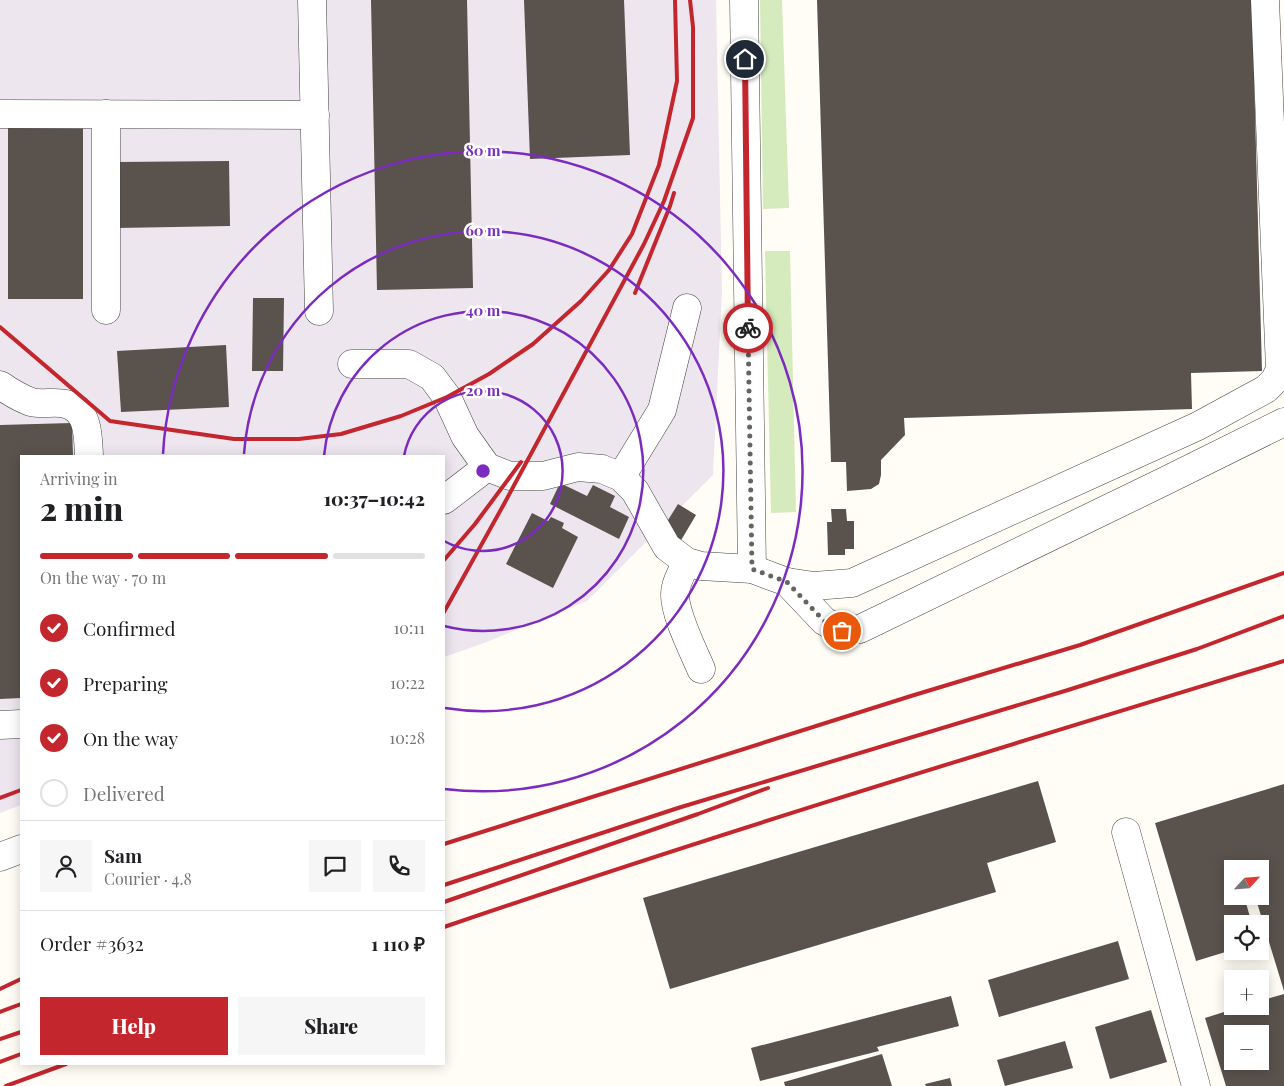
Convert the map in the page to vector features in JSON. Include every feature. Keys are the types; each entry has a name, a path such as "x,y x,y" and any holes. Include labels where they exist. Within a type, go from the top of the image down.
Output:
{"street":[{"path":"312,0 320,311"},
{"path":"744,0 752,569"},
{"path":"352,364 409,364 432,377 446,397 465,436 486,467 510,476 543,476 578,467 602,469 621,477 635,491 667,547 687,562 701,566 752,569 787,582 814,586 852,583 1198,426 1266,389 1275,380 1282,369 1276,56 1265,0"},
{"path":"0,114 314,115"},
{"path":"106,114 106,310"},
{"path":"621,477 662,410 687,308"},
{"path":"0,385 32,402 67,404 80,412 88,428 89,455"},
{"path":"787,582 824,621 842,631 860,629 1284,422"},
{"path":"445,499 486,467"},
{"path":"687,562 678,580 675,594 677,608 701,669"},
{"path":"0,725 20,724"},
{"path":"1126,832 1196,1086"},
{"path":"0,857 20,848"}],"shaded area":[{"path":"0,0 716,0 722,291 713,475 587,601 484,643 445,657 445,455 20,455 20,805 0,813"}],"green space":[{"path":"760,0 782,0 789,208 763,209"},
{"path":"765,251 790,251 796,512 771,513"}],"building":[{"path":"371,0 467,0 473,288 377,290"},
{"path":"524,0 624,0 630,155 530,159"},
{"path":"817,0 1252,0 1262,371 1191,373 1192,409 904,418 905,435 881,460 879,484 871,489 847,491 846,462 831,462"},
{"path":"8,126 83,126 83,299 8,299"},
{"path":"229,161 230,226 117,228 116,162"},
{"path":"253,298 284,298 283,371 252,371"},
{"path":"226,345 229,407 121,412 117,351"},
{"path":"72,423 73,455 20,455 20,698 0,699 0,425"},
{"path":"560,483 587,496 593,485 615,496 610,507 629,517 619,539 550,504"},
{"path":"678,504 696,515 680,542 665,525"},
{"path":"831,509 846,509 847,521 854,521 854,549 845,549 845,555 828,555 827,522 832,522"},
{"path":"532,513 548,521 551,517 564,523 562,528 578,537 553,588 506,564"},
{"path":"1038,781 1056,842 987,863 996,892 670,989 643,898"},
{"path":"1284,784 1284,991 1269,942 1269,915 1261,915 1258,905 1269,905 1269,860 1224,860 1224,905 1247,905 1249,915 1224,915 1224,952 1196,961 1155,823"},
{"path":"1118,941 1129,979 999,1017 988,980"},
{"path":"1284,994 1284,1086 1226,1086 1205,1018 1224,1012 1224,1015 1269,1015 1269,998"},
{"path":"951,996 959,1026 877,1047 879,1051 760,1081 751,1048"},
{"path":"1151,1010 1167,1062 1110,1079 1095,1027"},
{"path":"1065,1041 1073,1068 1005,1086 997,1060"},
{"path":"882,1054 892,1086 785,1086 784,1082"},
{"path":"950,1078 952,1086 926,1086 925,1084"}],"railway":[{"path":"0,327 110,421 234,439 299,439 341,434 401,416 447,397 489,374 533,344 581,301 609,270 632,234 659,165 677,81 675,0"},
{"path":"445,610 644,244 664,201 693,118 693,27 690,0"},
{"path":"635,293 674,193"},
{"path":"445,559 475,524 521,462"},
{"path":"445,844 911,696 1080,645 1284,573"},
{"path":"445,885 678,808 1197,649 1284,616"},
{"path":"445,927 758,824 1284,661"},
{"path":"445,902 768,788"},
{"path":"0,798 20,790"},
{"path":"0,989 20,979"},
{"path":"0,1012 20,1004"},
{"path":"0,1039 20,1032"},
{"path":"0,1062 20,1054"},
{"path":"6,1086 63,1065"}],"way so far":[{"path":"748,328 752,569 787,582 824,621 842,631"}],"route":[{"path":"745,59 748,328"}]}
